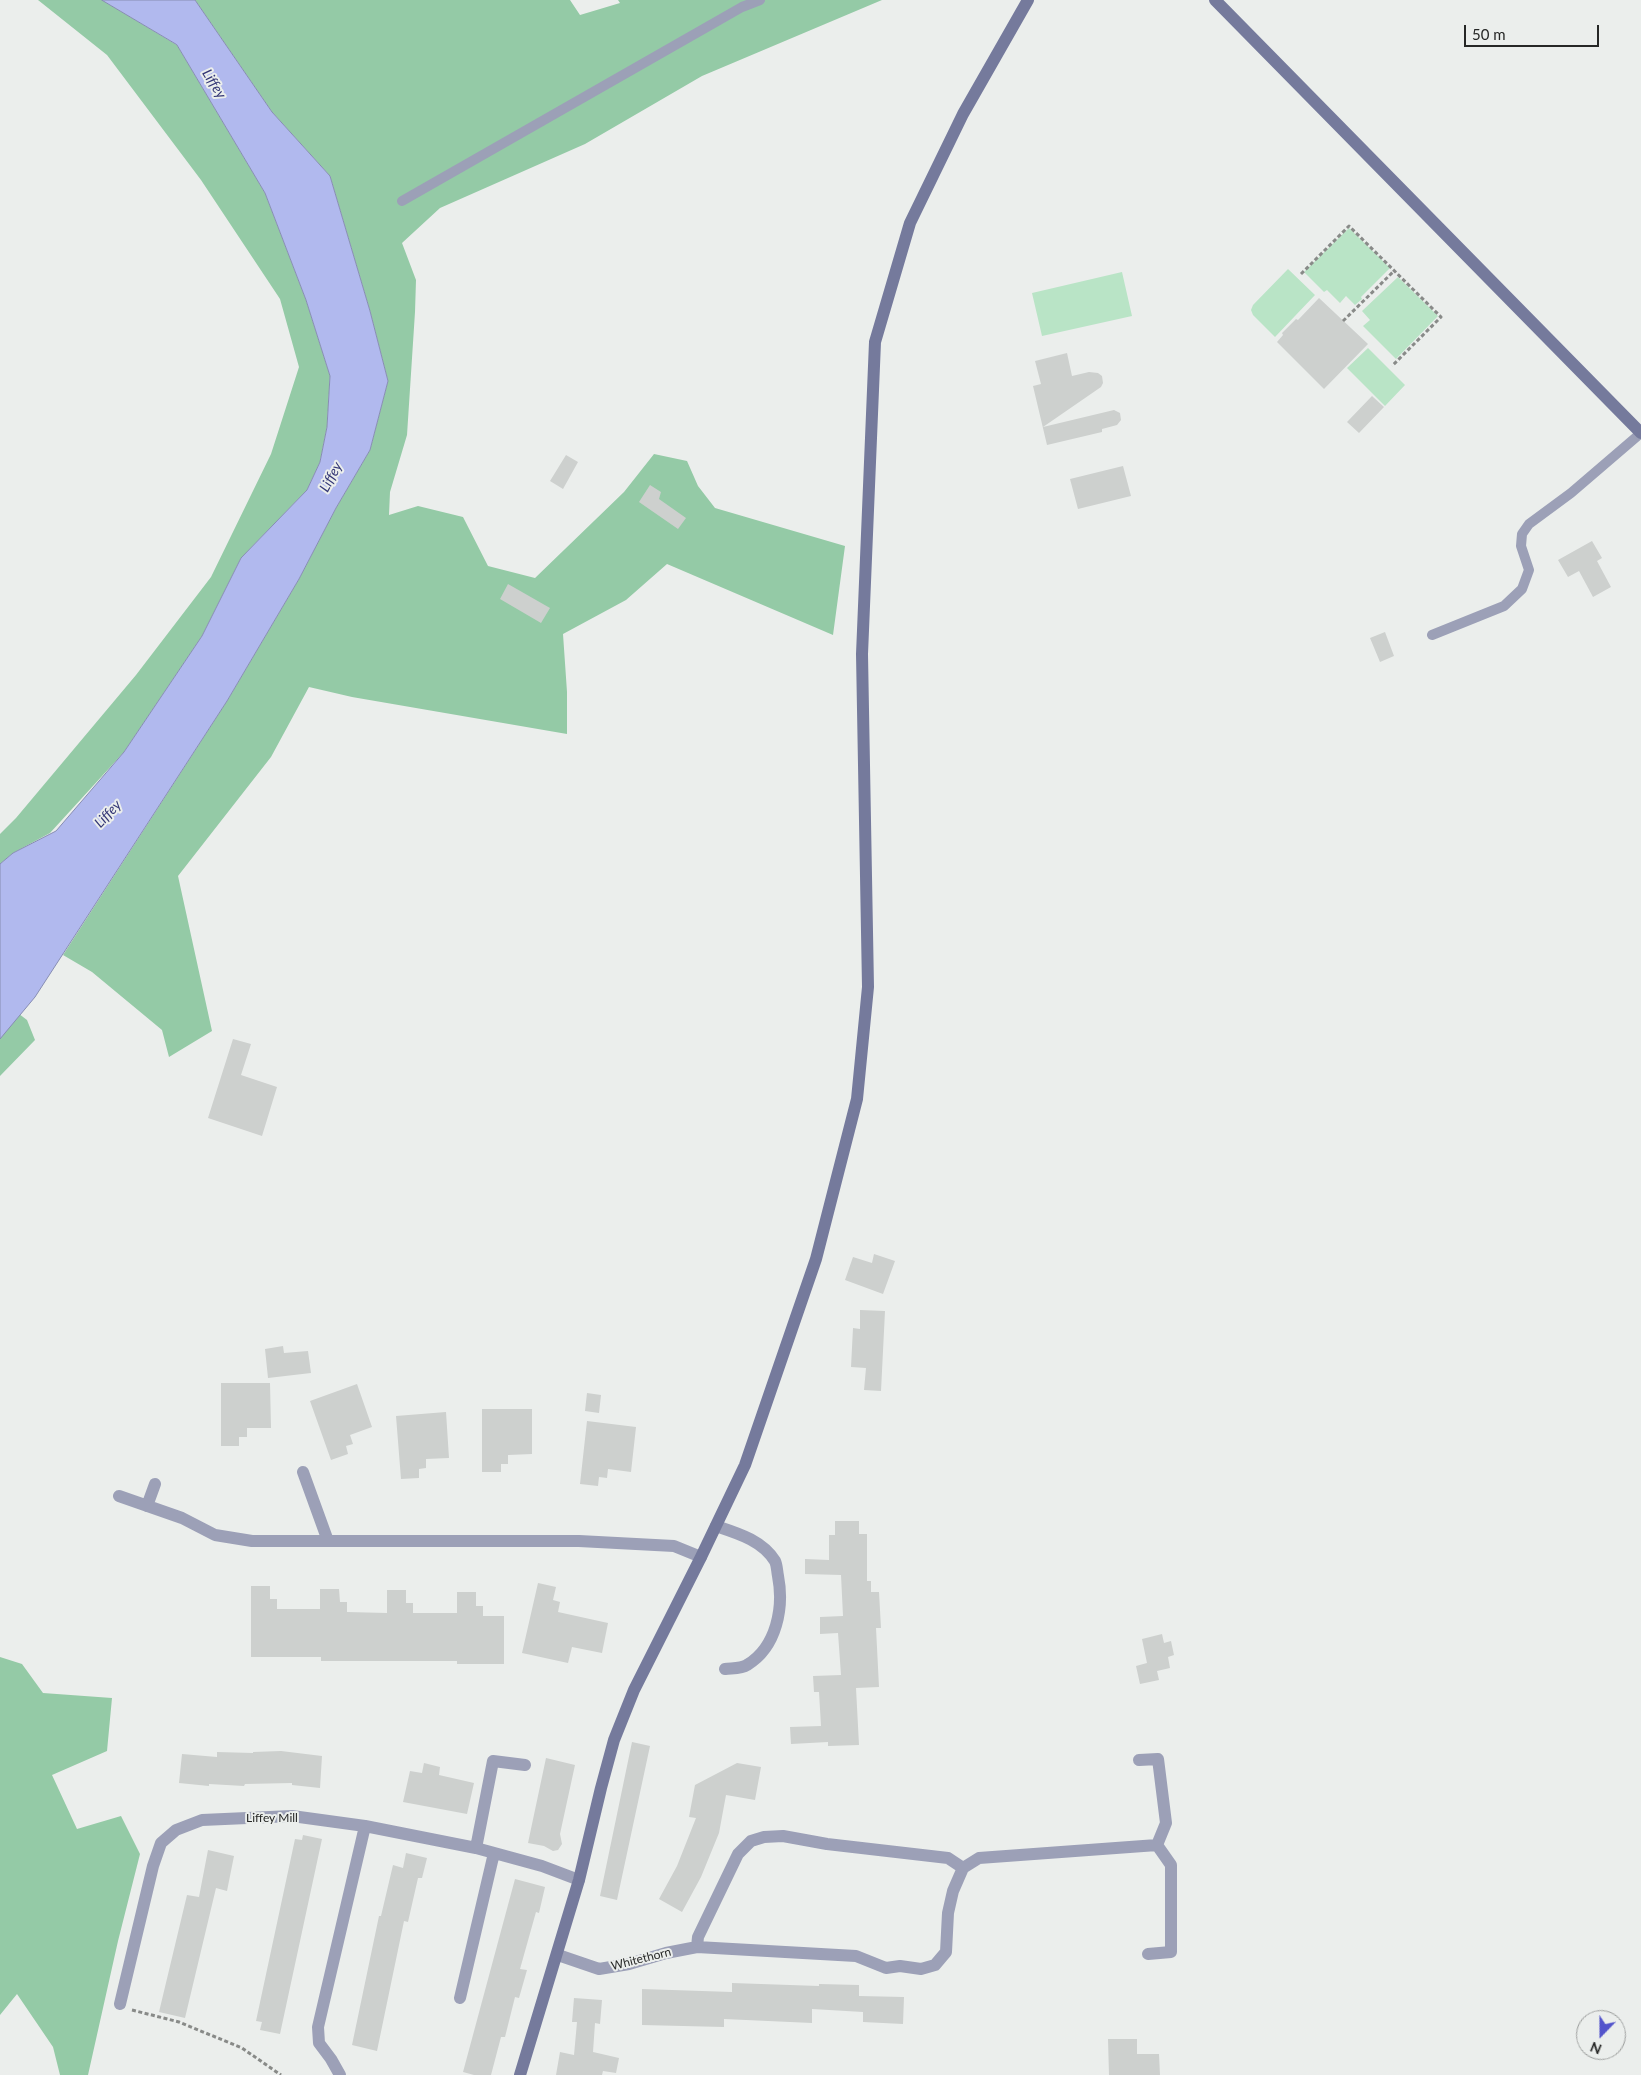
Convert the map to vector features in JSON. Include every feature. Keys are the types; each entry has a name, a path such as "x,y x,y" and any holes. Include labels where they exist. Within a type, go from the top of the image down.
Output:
{"main road":[{"path":"520,2075 558,1955 614,1740 634,1690 701,1557 744,1465 816,1259 857,1099 868,988 862,654 875,342 910,223 963,114 1028,0"},
{"path":"1215,0 1641,433"}],"street":[{"path":"303,1472 328,1541"},
{"path":"147,1506 155,1484"},
{"path":"119,1496 182,1518 215,1535 252,1541 579,1541 674,1546 701,1557"},
{"path":"716,1526 748,1538 765,1549 776,1562 780,1588 780,1611 774,1630 762,1653 746,1666 724,1669"},
{"path":"1139,1760 1158,1759 1166,1823 1157,1845"},
{"path":"476,1848 493,1761 525,1765"},
{"name":"Liffey Mill","path":"120,2004 153,1866 161,1843 176,1830 202,1820 292,1816 365,1826 476,1848 542,1866 579,1880"},
{"path":"340,2075 319,2043 318,2027 365,1826"},
{"path":"697,1947 698,1937 738,1854 751,1841 764,1836 783,1836 827,1844 948,1858 963,1868 979,1858 1157,1845"},
{"path":"1148,1954 1171,1952 1171,1865 1157,1845"},
{"path":"460,1998 494,1853"},
{"name":"Whitethorn","path":"558,1955 599,1969 629,1964 666,1952 697,1947 856,1956 886,1968 900,1966 921,1969 935,1965 946,1952 948,1913 956,1882 963,1868"}],"lane":[{"path":"402,201 742,7 760,0"},
{"path":"1432,635 1504,606 1522,589 1529,570 1521,546 1522,534 1529,524 1571,493 1641,433"}],"path":[{"path":"1301,274 1349,226 1441,317 1392,366"},
{"path":"1343,321 1394,271"},
{"path":"120,2004 138,2013 179,2022 233,2044 242,2048 281,2075"}],"green space":[{"path":"38,0 102,0 177,45 265,193 306,300 330,376 327,427 320,462 307,490 241,558 202,636 124,752 50,833 13,853 0,864 0,834 16,818 136,675 211,577 271,454 299,367 280,299 201,180 107,55"},
{"path":"195,0 570,0 580,15 620,3 618,0 882,0 702,76 585,144 440,208 402,243 416,280 415,312 407,435 390,492 389,515 418,506 463,517 488,566 535,578 624,492 654,454 687,461 698,486 715,508 845,546 833,635 667,564 626,600 563,634 567,692 567,734 352,697 309,687 271,757 178,876 212,1031 169,1057 162,1030 92,972 63,955 227,701 299,579 336,508 370,450 388,381 370,311 330,176 272,112"},
{"path":"1349,228 1390,268 1355,305 1346,296 1340,303 1327,290 1324,292 1304,272"},
{"path":"1288,269 1315,295 1275,337 1253,315 1251,310 1253,305"},
{"path":"1122,272 1132,316 1042,336 1032,293"},
{"path":"1398,277 1438,316 1396,359 1363,326 1370,320 1362,311"},
{"path":"1368,348 1405,385 1385,406 1347,368"},
{"path":"0,959 6,1004 27,1020 35,1040 0,1076"},
{"path":"0,1657 22,1664 43,1693 112,1698 107,1751 52,1775 77,1829 121,1816 140,1854 88,2075 60,2075 53,2047 17,1994 0,2015"}],"water":[{"name":"Liffey","path":"102,0 195,0 272,112 330,176 370,311 388,381 370,450 336,508 299,579 227,701 35,997 0,1039 0,864 13,853 56,831 124,752 202,636 241,558 307,490 320,462 327,427 330,376 306,300 265,193 177,45"}],"building":[{"path":"1319,298 1368,344 1324,389 1277,342 1283,335 1282,333 1296,319 1298,320"},
{"path":"1067,353 1072,376 1089,372 1098,373 1102,376 1103,383 1101,387 1043,427 1114,410 1120,413 1121,420 1117,425 1102,429 1102,432 1047,445 1033,386 1041,384 1035,361"},
{"path":"1372,396 1384,407 1359,433 1347,422"},
{"path":"566,455 578,462 563,489 550,481"},
{"path":"1123,466 1131,496 1078,509 1070,479"},
{"path":"650,485 661,492 659,499 686,518 678,529 639,502"},
{"path":"1592,541 1602,558 1597,561 1611,587 1593,597 1579,571 1568,577 1558,560"},
{"path":"508,584 550,608 541,623 500,599"},
{"path":"1385,632 1394,656 1380,662 1370,638"},
{"path":"233,1039 251,1044 241,1075 277,1087 262,1136 208,1118"},
{"path":"874,1254 895,1261 883,1294 845,1280 853,1257 872,1263"},
{"path":"860,1310 885,1311 881,1391 864,1390 866,1368 851,1367 853,1328 860,1329"},
{"path":"283,1346 284,1353 308,1351 311,1373 268,1378 265,1349"},
{"path":"221,1383 270,1383 271,1428 247,1428 247,1437 239,1437 239,1446 221,1446"},
{"path":"357,1384 372,1427 350,1435 353,1444 346,1446 348,1454 331,1460 310,1401"},
{"path":"587,1393 601,1395 599,1413 585,1411"},
{"path":"482,1409 532,1409 532,1454 508,1455 508,1464 501,1464 501,1472 482,1472"},
{"path":"446,1412 449,1458 426,1459 426,1468 419,1469 419,1478 401,1479 396,1416"},
{"path":"587,1421 636,1427 631,1472 608,1469 607,1478 599,1477 598,1486 580,1484"},
{"path":"835,1521 859,1521 859,1534 867,1534 867,1581 871,1581 871,1592 879,1592 881,1628 876,1628 879,1687 856,1688 859,1745 828,1746 828,1742 791,1744 790,1727 821,1726 819,1692 814,1692 813,1676 841,1675 838,1633 820,1634 820,1617 843,1616 841,1575 805,1574 805,1559 829,1560 829,1535 835,1535"},
{"path":"538,1583 556,1587 553,1600 560,1602 558,1612 608,1623 602,1653 572,1647 568,1663 522,1653"},
{"path":"251,1586 270,1586 270,1599 277,1599 277,1609 320,1609 320,1589 339,1589 340,1602 347,1602 347,1612 387,1613 387,1590 406,1590 406,1603 413,1603 413,1613 457,1613 457,1592 476,1592 476,1606 483,1606 483,1616 504,1616 504,1664 457,1664 457,1661 321,1661 321,1657 251,1657"},
{"path":"1162,1634 1164,1643 1171,1641 1174,1655 1168,1657 1170,1668 1157,1671 1159,1680 1140,1684 1136,1666 1147,1663 1142,1639"},
{"path":"632,1742 650,1746 617,1900 600,1896"},
{"path":"281,1751 322,1756 320,1788 292,1785 292,1783 245,1784 244,1786 209,1784 209,1786 179,1783 182,1754 217,1757 217,1752 253,1753"},
{"path":"546,1758 575,1765 560,1834 562,1844 558,1850 553,1851 544,1846 528,1843"},
{"path":"424,1763 440,1767 439,1775 474,1783 467,1814 403,1802 410,1771 422,1773"},
{"path":"737,1763 761,1767 755,1800 726,1795 719,1833 701,1877 682,1912 659,1899 677,1866 696,1818 689,1817 695,1785"},
{"path":"303,1835 322,1839 280,2034 260,2030 262,2022 256,2021 295,1839 302,1840"},
{"path":"208,1850 234,1856 227,1891 216,1888 185,2018 159,2012 187,1895 199,1897"},
{"path":"406,1853 427,1858 422,1878 418,1878 408,1922 404,1921 377,2051 352,2045 379,1916 381,1916 393,1865 403,1868"},
{"path":"515,1879 545,1887 539,1913 536,1912 520,1969 527,1970 519,1998 515,1997 505,2037 501,2037 491,2075 474,2075 463,2072"},
{"path":"732,1983 819,1986 819,1984 859,1985 859,1996 904,1997 903,2024 863,2022 863,2012 812,2009 812,2023 724,2019 724,2027 642,2025 642,1989 732,1992"},
{"path":"574,1998 602,2000 600,2024 595,2023 593,2052 619,2058 616,2073 603,2071 602,2075 556,2075 560,2052 574,2055 577,2022 572,2022"},
{"path":"1108,2039 1137,2039 1137,2054 1159,2054 1160,2075 1109,2075"}]}
